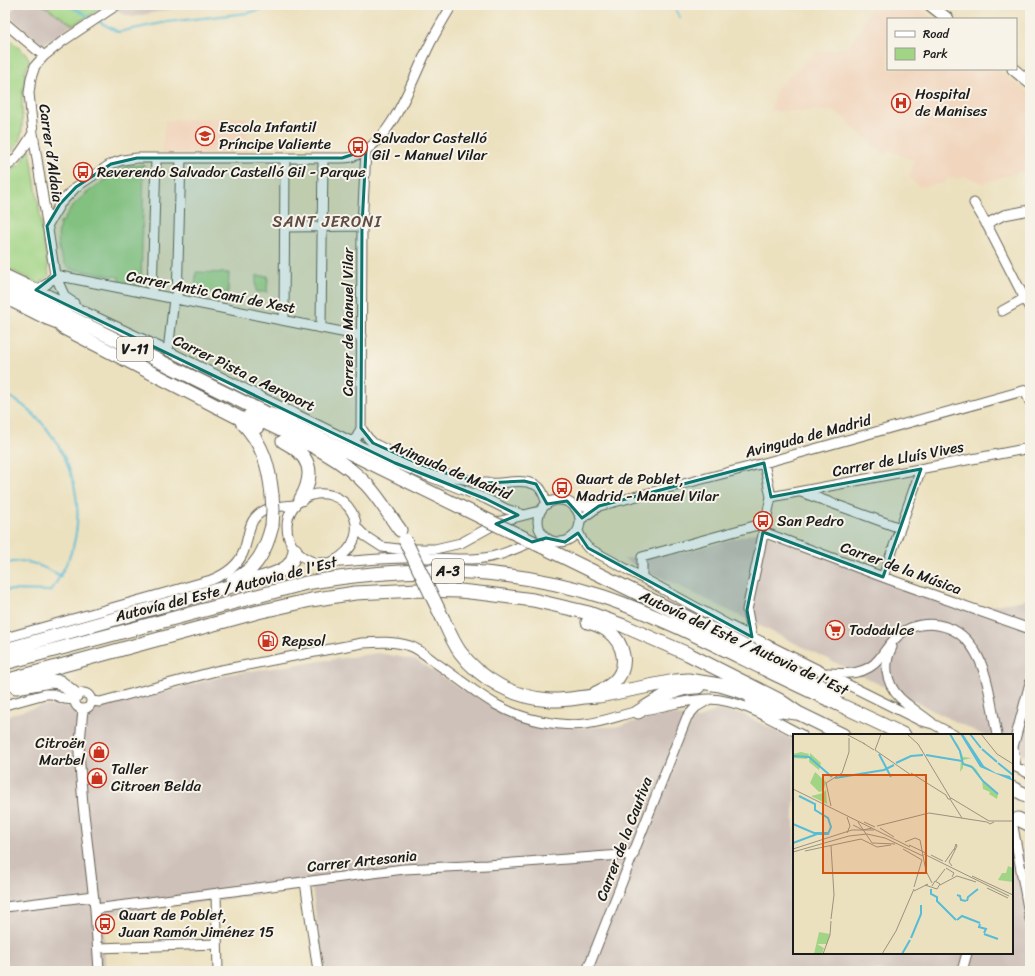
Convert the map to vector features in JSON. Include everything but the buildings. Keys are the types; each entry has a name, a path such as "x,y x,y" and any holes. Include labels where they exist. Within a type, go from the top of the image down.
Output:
{"highway":[{"name":"V-11","path":"5,285 265,413"},
{"name":"V-11","path":"5,297 47,318 63,323 243,416"},
{"path":"265,413 277,417 483,518 543,542 859,706 873,719"},
{"path":"265,413 275,420 335,451 361,470 385,499 394,514 402,535 442,619 460,652 476,669 496,684 520,694 535,698 565,700 588,696 599,696 675,681 688,680 720,685 743,692 776,707 780,711"},
{"path":"243,416 333,457 357,475 368,486 402,535"},
{"path":"165,604 220,586 240,577 247,572 264,552 272,526 274,510 272,495 266,459 243,416"},
{"path":"243,416 294,446 301,452 308,465 309,474 308,484 298,502"},
{"path":"5,650 282,571 291,563 294,558 295,550"},
{"name":"Autovía del Este / Autovia de l'Est","path":"5,662 306,583 344,576 380,572 408,570 457,571 531,579 604,597 674,625 838,705 873,719 902,734"},
{"name":"Autovía del Este / Autovia de l'Est","path":"5,681 258,612 311,600 355,593 418,590 460,591 534,600 588,613 654,638 779,700 798,713 841,734"},
{"path":"568,609 583,620 607,630 621,645 623,666 615,681 608,687 588,696"},
{"path":"5,690 32,683 50,681 60,682 75,698"},
{"path":"638,712 665,696 683,688 694,686 719,689 738,694 774,710 798,713"},
{"path":"1013,788 1030,797"},
{"path":"1015,820 1030,825"}],"main road":[{"path":"930,5 947,18"},
{"path":"1014,70 1030,82"}],"street":[{"name":"Carrer d’Aldaia","path":"87,312 65,297 54,275 29,93 31,78 35,66 44,56 63,41 117,5"},
{"path":"47,226 60,204 76,187 111,164 123,160 156,158 342,158 354,156 366,150 381,137 392,123 429,45 452,5"},
{"path":"5,23 44,56"},
{"path":"5,167 10,166 34,133"},
{"name":"Carrer de Manuel Vilar","path":"361,428 362,226 366,150"},
{"path":"152,294 156,158"},
{"path":"168,351 175,299 181,158"},
{"path":"284,320 286,158"},
{"path":"321,328 323,158"},
{"path":"974,204 1027,297 1030,309"},
{"path":"986,224 1004,215 1030,210"},
{"path":"285,227 362,226"},
{"name":"Carrer Pista a Aeroport","path":"5,274 36,290 87,312 168,351 352,442"},
{"path":"36,290 47,284 54,275"},
{"name":"Carrer Antic Camí de Xest","path":"54,275 362,336"},
{"path":"1002,311 1027,297"},
{"path":"1027,390 1030,402"},
{"name":"Avinguda de Madrid","path":"574,506 599,506 1027,390"},
{"path":"352,442 357,438 361,428"},
{"name":"Avinguda de Madrid","path":"361,428 373,443 419,464 444,473 486,483 524,481 536,484 542,491 547,504"},
{"name":"Avinguda de Madrid","path":"352,442 395,463 486,499 506,509 524,515 540,511"},
{"name":"Carrer de Lluís Vives","path":"770,497 1030,448"},
{"path":"752,637 747,610 770,497 764,462"},
{"path":"883,577 920,469"},
{"path":"800,491 900,528"},
{"path":"5,638 221,576 232,569 243,554 248,529 256,516 266,510 298,502 315,494 325,494 337,498 344,502 353,514 356,528 355,539 352,546 332,562"},
{"path":"298,502 289,514 287,523 288,537 295,550 302,557 314,562 321,563 400,558 485,558 498,555 536,540 543,542 565,542 574,536 578,531 580,520 578,512 574,506 567,501 556,500 547,504 540,511 539,524 543,542"},
{"name":"Avinguda de Madrid","path":"580,520 599,506"},
{"path":"266,510 276,514 287,523"},
{"path":"356,528 382,547 398,549 435,549 461,543 501,521 524,515"},
{"path":"642,578 642,557 764,528"},
{"name":"Carrer de la Música","path":"764,528 883,577 1030,629"},
{"path":"578,531 583,542 588,548 730,626 921,721 933,724 952,734"},
{"path":"825,673 844,674 865,670 873,665 896,637 903,631 922,625 933,624 944,626 964,637 977,653 983,667 996,731"},
{"path":"896,637 886,664 890,685 895,694 906,704 923,715 933,724"},
{"path":"91,701 100,702 216,671 362,643 379,642 412,646 478,695 505,710 522,717 559,724 585,724 610,720 666,705 694,700 711,699 728,702 748,709 800,734"},
{"path":"1030,683 1013,748 1014,766 1030,774"},
{"path":"5,705 45,694 52,694 65,699 75,698 82,692 87,693 91,698 88,708 83,709 77,707 75,698"},
{"path":"666,705 678,708 687,717 696,707 711,699"},
{"path":"83,709 79,753 83,805 95,909 99,971"},
{"name":"Carrer de la Cautiva","path":"587,971 687,717"},
{"path":"1015,820 1015,837 1030,919"},
{"name":"Carrer Artesania","path":"95,909 404,869 487,865 634,854"},
{"path":"305,882 318,971"},
{"path":"216,894 216,944 218,971"},
{"path":"5,907 93,896"},
{"path":"98,948 216,944"},
{"path":"962,971 967,954"}],"highlighted area":[{"path":"366,150 362,226 361,428 373,443 419,464 455,476 486,483 524,481 536,484 547,504 567,501 582,518 599,506 764,463 771,497 921,469 883,577 763,532 747,610 752,637 588,548 578,533 565,542 546,538 532,542 496,524 518,515 486,499 395,463 36,290 55,275 47,226 60,204 76,187 111,164 137,158 342,158"}],"shaded area":[{"path":"17,5 43,5 73,25 43,45 8,15"},
{"path":"97,5 177,5 172,9 132,17"},
{"name":"Hospital de Manises","path":"874,5 896,5 905,11 909,5 915,5 932,18 887,18 887,70 998,70 1030,94 1030,169 982,183 965,176 961,179 947,178 945,183 919,187 909,177 915,161 889,150 885,155 839,114 832,111 770,111 777,88 815,53 845,48 851,44"},
{"name":"Escola Infantil Príncipe Valiente","path":"247,117 248,152 162,154 165,120"},
{"path":"758,532 978,608 1030,599 1030,758 1013,750 1013,734 981,734 623,559 686,552"},
{"path":"378,653 416,660 461,689 535,727 614,727 668,714 698,719 716,710 742,714 793,740 793,954 1013,954 1013,847 1030,855 1030,971 324,971 312,888 104,915 105,971 5,971 5,716 41,706 89,709 157,694 231,674"}],"green space":[{"path":"43,5 106,5 106,6 73,25"},
{"path":"5,35 27,55 30,62 24,73 26,74 22,95 22,126 20,139 12,151 5,157"},
{"path":"30,149 49,275 40,284 5,267 5,174 20,164"},
{"path":"144,165 141,286 119,283 119,277 71,269 66,265 60,254 58,233 61,221 63,222 74,205 90,190 126,167"},
{"path":"196,272 229,273 228,293 195,292"},
{"path":"256,276 268,276 267,292 256,292"}],"waterway":[{"path":"68,5 92,18"},
{"path":"98,21 118,32 167,22 248,13 277,5"},
{"path":"672,5 680,17"},
{"path":"5,394 24,406 41,422 54,440 65,459 73,480 77,502 77,525 73,547 64,570 51,591 5,590"},
{"path":"5,564 20,561 27,562 41,566 61,576"}],"place":[{"name":"Hospital de Manises","path":"901,103"},
{"name":"Escola Infantil Príncipe Valiente","path":"205,136"},
{"name":"Salvador Castelló Gil - Manuel Vilar","path":"358,147"},
{"name":"Reverendo Salvador Castelló Gil - Parque","path":"83,172"},
{"name":"Quart de Poblet, Madrid - Manuel Vilar","path":"562,488"},
{"name":"San Pedro","path":"763,521"},
{"name":"Tododulce","path":"835,630"},
{"name":"Repsol","path":"268,641"},
{"name":"Citroën Marbel","path":"99,752"},
{"name":"Taller Citroen Belda","path":"97,778"},
{"name":"Quart de Poblet, Juan Ramón Jiménez 15","path":"105,924"}],"district":[{"name":"SANT JERONI","path":"327,221"}]}
